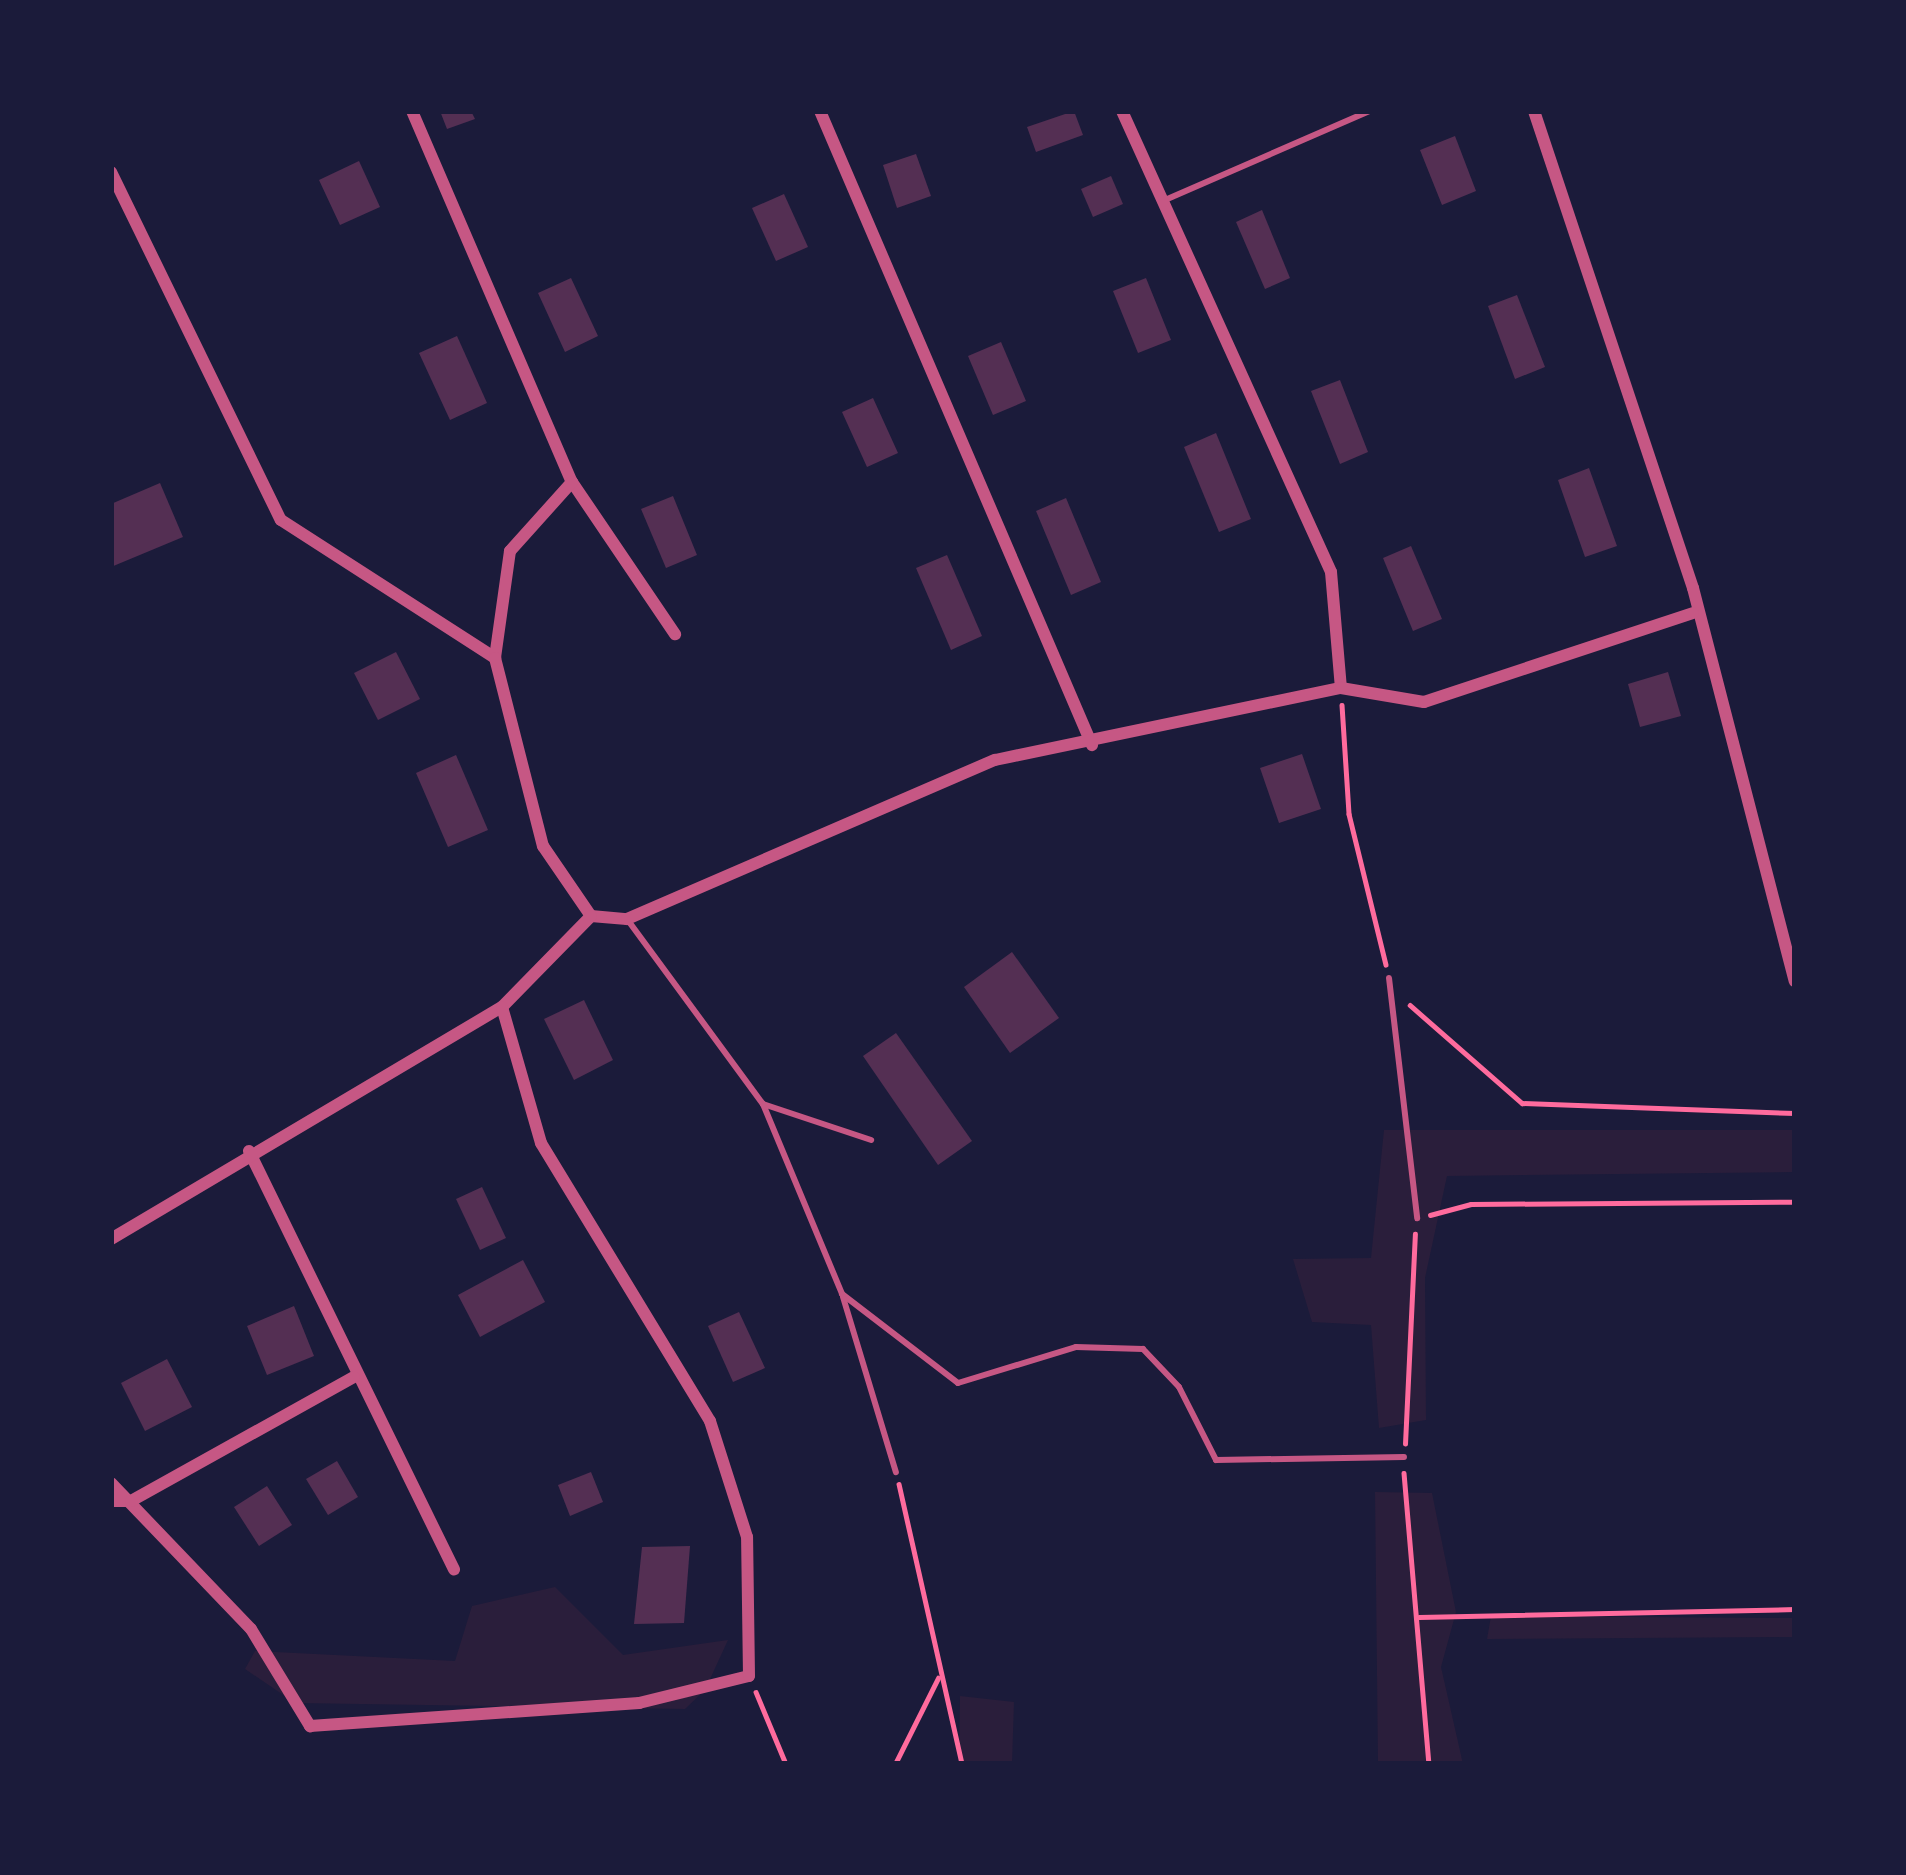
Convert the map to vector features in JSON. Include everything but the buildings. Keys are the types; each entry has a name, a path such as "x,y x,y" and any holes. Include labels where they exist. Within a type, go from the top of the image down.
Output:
{"street":[{"path":"412,111 572,482 675,634"},
{"path":"820,111 1092,745"},
{"path":"1122,111 1331,572 1341,688"},
{"path":"1534,111 1693,613 1777,903 1795,982"},
{"path":"111,172 281,520 495,658"},
{"path":"572,482 510,551 495,658 543,846 591,916"},
{"path":"591,916 627,919 995,760 1092,745 1341,688 1424,702 1693,613"},
{"path":"111,1239 249,1150 502,1007 591,916"},
{"path":"111,1483 250,1628 310,1726 639,1703 749,1676 747,1537 710,1421 541,1143 502,1007"},
{"path":"249,1150 354,1377 454,1569"},
{"path":"111,1501 131,1501 354,1377"}],"lane":[{"path":"1161,201 1370,111"},
{"path":"627,919 763,1104 842,1294 896,1472"},
{"path":"1389,978 1417,1218"},
{"path":"763,1104 871,1141"},
{"path":"842,1294 958,1383 1076,1347 1142,1349 1179,1387 1216,1460 1404,1456"}],"path":[{"path":"1341,688 1349,814 1389,978 1431,1031 1522,1103 1795,1114"},
{"path":"1429,1764 1404,1456 1417,1218 1471,1204 1795,1202"},
{"path":"896,1472 962,1764"},
{"path":"1419,1617 1795,1609"},
{"path":"895,1764 940,1674"},
{"path":"749,1676 786,1764"}],"shaded area":[{"path":"1384,1130 1795,1130 1795,1172 1447,1176 1425,1278 1426,1420 1379,1428 1371,1325 1312,1322 1293,1259 1371,1258"},
{"path":"1375,1492 1432,1493 1456,1612 1441,1667 1463,1764 1378,1764"},
{"path":"555,1587 623,1655 728,1640 705,1690 685,1709 295,1703 245,1669 255,1651 455,1661 472,1606"},
{"path":"1491,1616 1795,1618 1795,1637 1487,1639"},
{"path":"960,1696 1014,1702 1012,1764 959,1764"}]}
